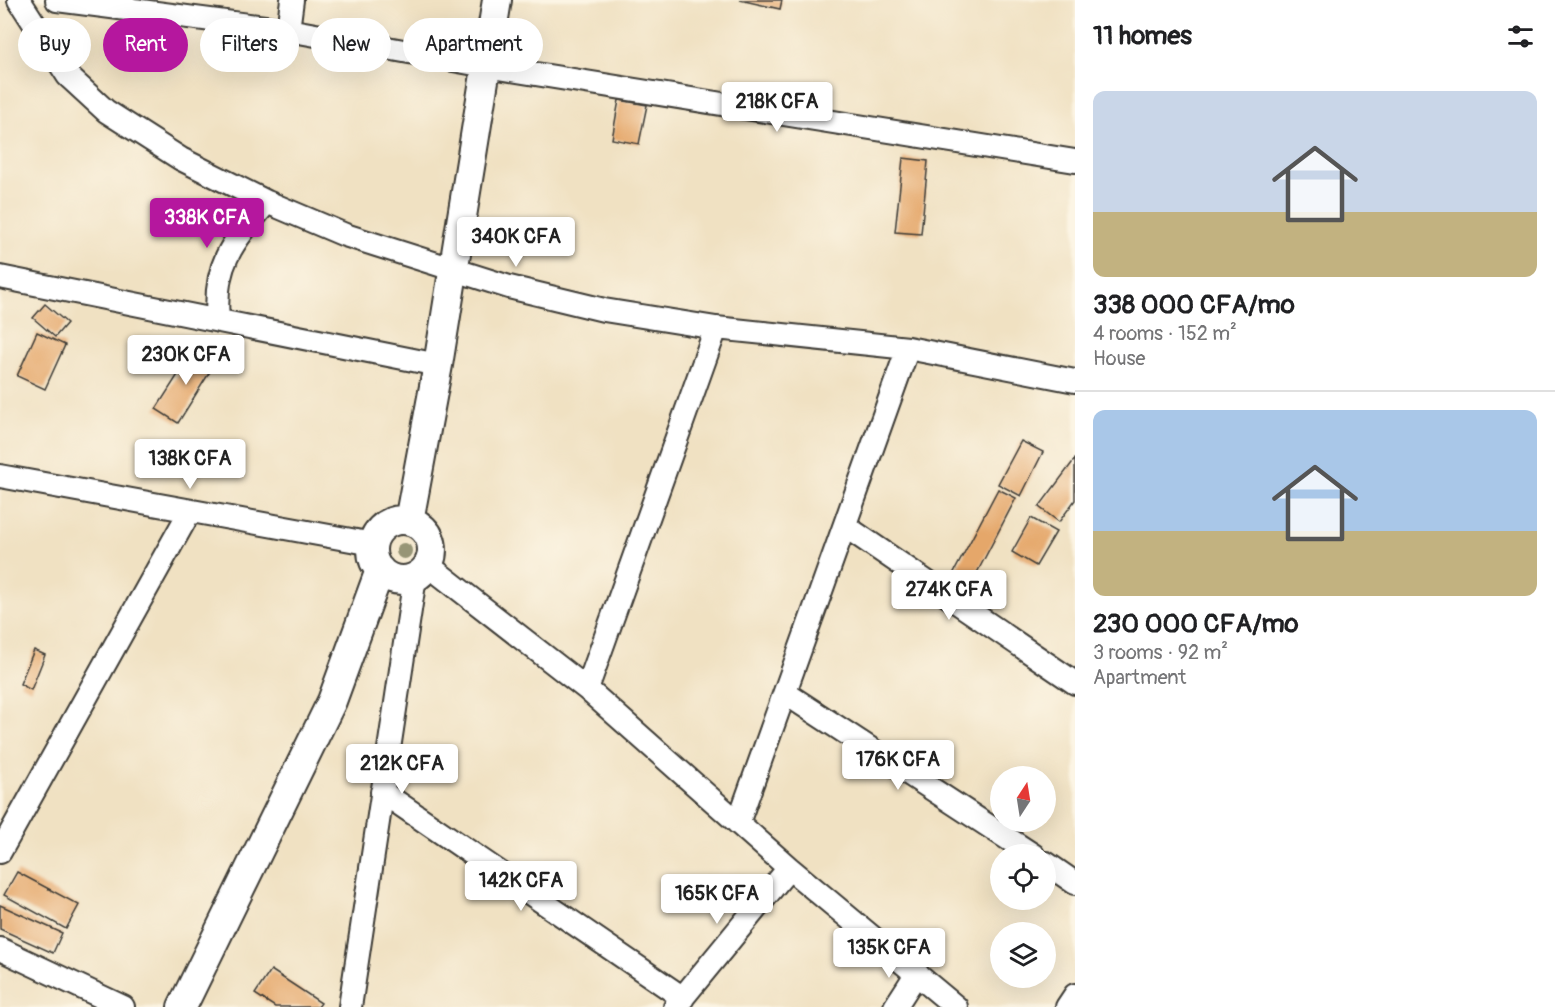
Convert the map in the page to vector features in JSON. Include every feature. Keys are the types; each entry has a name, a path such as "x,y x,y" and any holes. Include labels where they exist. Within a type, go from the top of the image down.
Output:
{"street":[{"path":"19,0 68,76 106,111 181,159 267,202 345,235 509,287 604,310 716,328 908,348 1075,381"},
{"path":"57,0 200,19"},
{"path":"290,18 292,0"},
{"path":"494,18 497,0"},
{"path":"299,32 403,51"},
{"path":"409,521 438,365 485,72"},
{"path":"523,72 1075,161"},
{"path":"218,320 219,279 225,258 238,236 267,202"},
{"path":"0,277 438,365"},
{"path":"587,689 716,328"},
{"path":"738,823 908,348"},
{"path":"0,476 190,511 377,557 396,579 421,571"},
{"path":"0,852 190,511"},
{"path":"182,1007 332,701 377,557 376,535 390,523 409,521 425,530 432,556 421,571 382,792 350,1007"},
{"path":"845,526 1075,683"},
{"path":"421,571 587,689 789,868 956,1007"},
{"path":"785,693 1016,844"},
{"path":"382,792 679,1002 789,868"},
{"path":"1056,870 1075,883"},
{"path":"0,949 123,1007"},
{"path":"895,1007 917,974"},
{"path":"1067,1007 1075,995"}],"building":[{"path":"740,0 782,0 780,9"},
{"path":"619,100 647,105 639,144 612,139"},
{"path":"903,158 928,161 921,234 895,232"},
{"path":"45,304 67,323 55,337 33,318"},
{"path":"37,332 65,345 45,389 17,376"},
{"path":"195,348 216,362 178,423 156,409"},
{"path":"1021,441 1043,452 1021,496 998,484"},
{"path":"1075,459 1075,500 1059,522 1039,507"},
{"path":"998,489 1016,498 969,588 951,578"},
{"path":"1031,518 1056,532 1036,566 1012,552"},
{"path":"34,650 45,655 31,690 20,684"},
{"path":"17,872 79,905 66,929 4,895"},
{"path":"0,905 62,933 53,953 0,929"},
{"path":"271,970 321,1003 318,1007 275,1007 255,994"}]}
